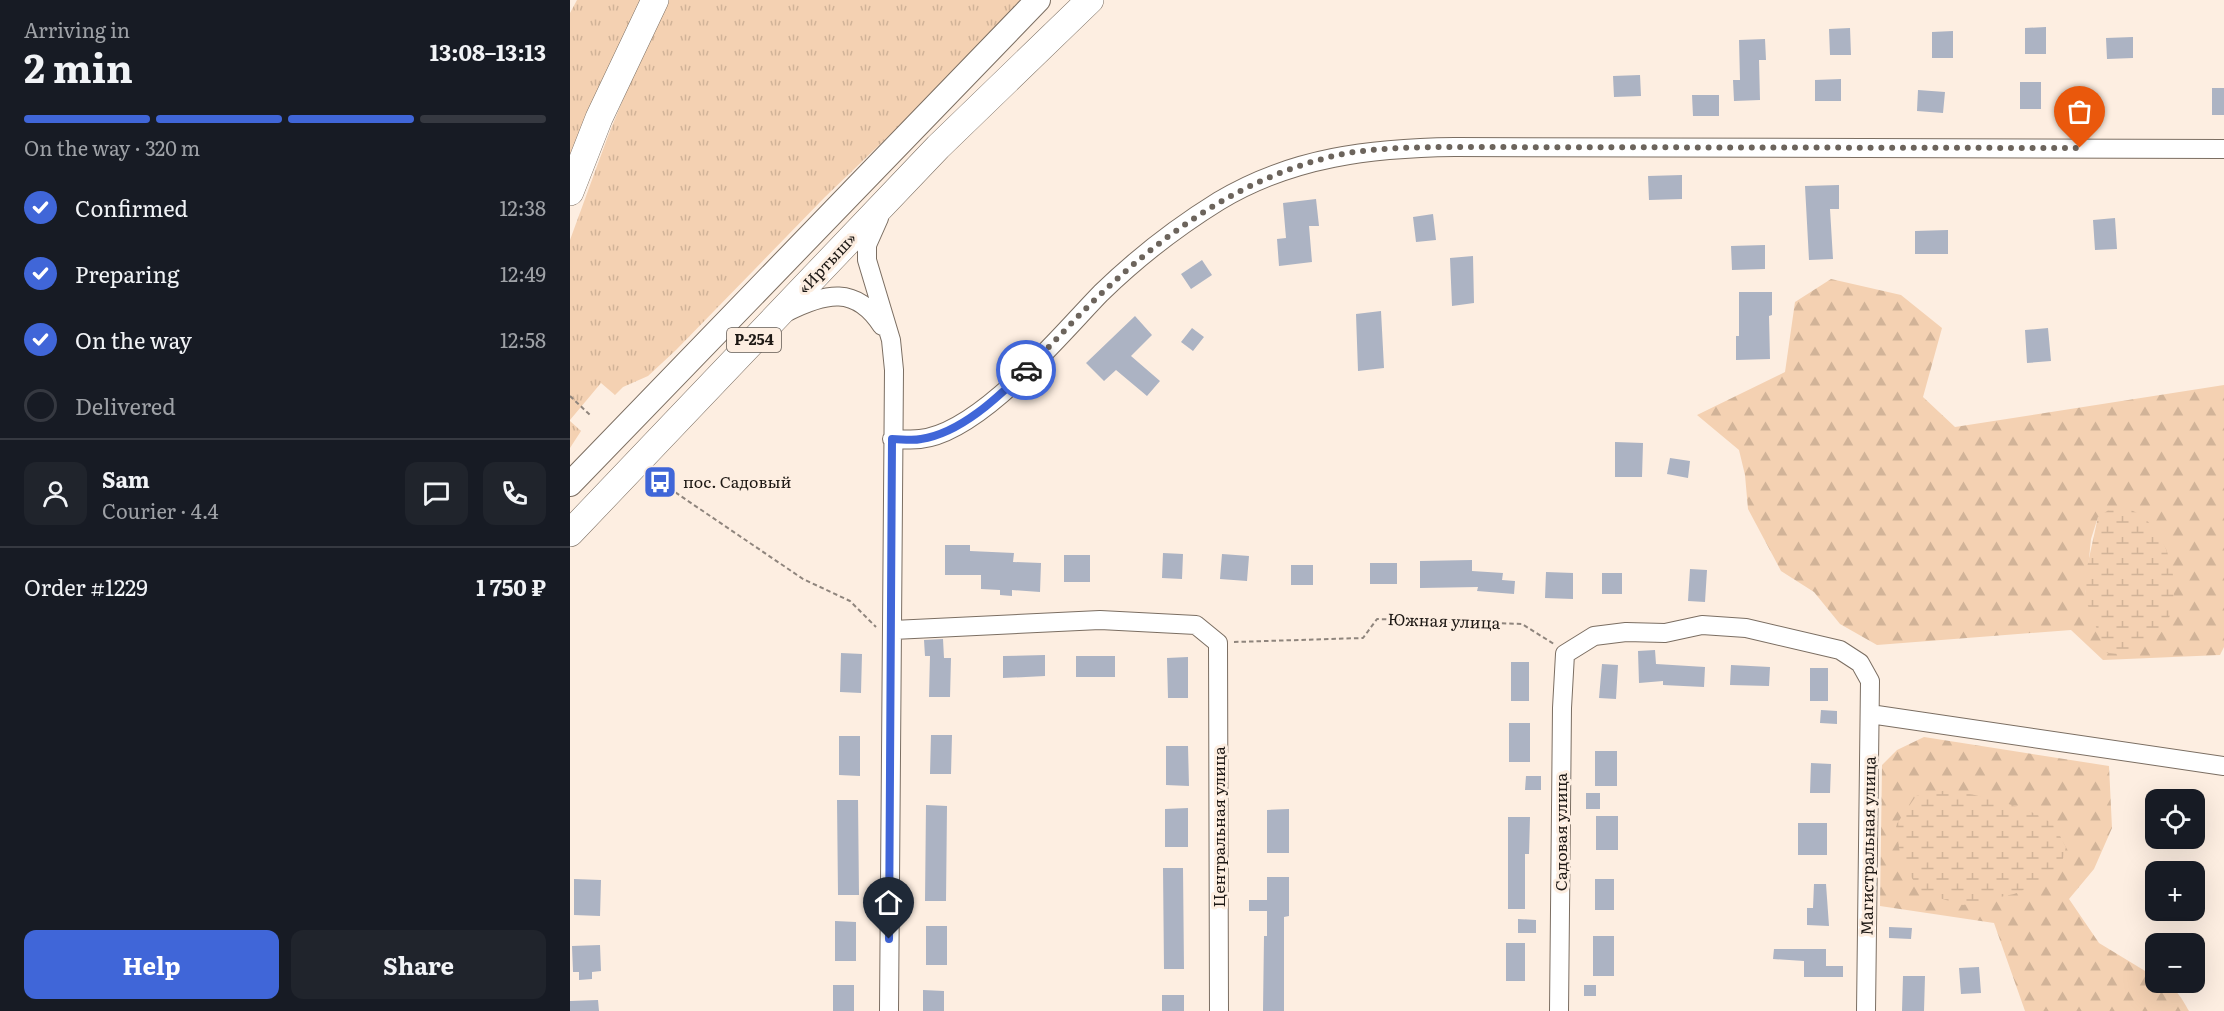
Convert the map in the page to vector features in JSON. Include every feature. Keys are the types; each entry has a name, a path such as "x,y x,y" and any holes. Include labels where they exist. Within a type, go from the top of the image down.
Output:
{"highway":[{"path":"570,192 599,118 655,0"},
{"name":"«Иртыш»","path":"570,533 894,192 1090,0"}],"main road":[{"path":"570,484 1038,0"},
{"path":"938,147 1076,0"},
{"path":"570,180 599,118"}],"street":[{"path":"892,439 921,439 947,430 975,414 1044,353 1103,292 1181,227 1220,201 1258,182 1328,157 1406,147 2224,149"},
{"path":"889,1011 894,370 891,340 867,260 867,245 871,232 894,192"},
{"path":"777,317 813,299 830,296 847,297 863,303 873,312 891,340"},
{"path":"893,630 1100,620 1196,625 1218,643"},
{"name":"Магистральная улица","path":"1565,654 1594,636 1626,632 1665,633 1702,625 1746,628 1840,650 1860,663 1870,681 1866,1011"},
{"name":"Центральная улица","path":"1218,643 1219,1011"},
{"name":"Садовая улица","path":"1559,1011 1562,708 1565,654"},
{"path":"1870,714 2224,766"}],"path":[{"path":"570,396 590,415"},
{"path":"663,484 803,579 850,601 877,627 893,630"},
{"name":"Южная улица","path":"1218,643 1363,638 1377,618 1522,624 1547,637 1565,654"}],"green space":[{"path":"577,0 645,0 570,160 570,13"},
{"path":"668,0 1021,0 925,101 825,197 676,350 648,376 623,387 615,395 601,383 570,420 570,240 608,136 650,34"},
{"path":"1831,279 1901,295 1942,328 1923,397 1955,427 2224,385 2224,647 2220,655 2103,660 2071,630 1877,645 1840,624 1814,592 1781,571 1748,509 1745,475 1739,450 1697,415 1785,372 1795,302","holes":["2098,517 2085,598 2091,539"]},
{"path":"570,421 581,431 570,448"},
{"path":"2115,506 2133,511 2149,522 2161,538 2169,557 2173,578 2174,599 2169,618 2160,634 2131,654 2106,653 2085,598 2086,572 2098,517"},
{"path":"1924,737 2109,766 2112,828 2094,869 2069,899 2099,943 2145,971 2145,993 2177,993 2189,1011 2025,1011 1994,923 1880,906 1882,765 1897,750"},
{"path":"1948,790 1972,794 2020,808 2054,826 2066,847 2058,877 2014,894 1963,905 1922,893 1901,862 1896,825 1916,796"}],"building":[{"path":"2046,27 2046,54 2025,54 2025,28"},
{"path":"1850,28 1851,55 1830,55 1829,29"},
{"path":"1953,31 1953,58 1932,58 1932,32"},
{"path":"2133,37 2133,58 2107,59 2106,38"},
{"path":"1765,39 1766,60 1759,60 1760,100 1734,101 1733,80 1740,80 1739,40"},
{"path":"1640,75 1641,96 1614,97 1613,76"},
{"path":"1841,79 1841,101 1815,101 1815,80"},
{"path":"2020,82 2041,82 2041,109 2020,109"},
{"path":"2212,88 2224,88 2224,115 2212,115"},
{"path":"1918,90 1945,92 1943,113 1917,111"},
{"path":"1692,95 1719,95 1719,116 1693,116"},
{"path":"1682,175 1682,199 1649,200 1648,176"},
{"path":"1839,185 1839,209 1830,209 1833,259 1809,260 1805,186"},
{"path":"1316,199 1319,226 1309,226 1312,262 1279,266 1277,239 1286,238 1283,203"},
{"path":"1433,214 1436,240 1416,242 1413,217"},
{"path":"2115,218 2117,249 2095,250 2093,220"},
{"path":"1948,230 1948,254 1915,254 1915,231"},
{"path":"1765,245 1765,269 1732,270 1731,246"},
{"path":"1473,256 1474,303 1452,306 1450,258"},
{"path":"1202,260 1212,275 1191,289 1181,274"},
{"path":"1739,292 1772,292 1772,315 1769,316 1770,359 1736,360 1736,336 1739,336"},
{"path":"1381,311 1384,368 1358,371 1356,314"},
{"path":"1135,316 1152,335 1131,356 1160,381 1147,396 1116,370 1104,381 1086,363"},
{"path":"1192,328 1204,337 1193,351 1181,342"},
{"path":"2048,328 2051,361 2027,363 2025,330"},
{"path":"1615,442 1643,443 1642,477 1615,477"},
{"path":"1670,458 1690,461 1688,478 1667,474"},
{"path":"945,545 970,545 970,551 1014,553 1013,562 1041,563 1040,592 1012,590 1012,596 1000,595 1000,590 981,589 981,575 945,575"},
{"path":"1163,553 1183,554 1182,579 1162,578"},
{"path":"1222,554 1249,556 1247,581 1220,579"},
{"path":"1064,555 1090,555 1090,582 1064,582"},
{"path":"1472,560 1472,571 1503,573 1502,580 1515,581 1514,594 1477,591 1478,587 1420,588 1420,561"},
{"path":"1370,563 1397,563 1397,584 1370,584"},
{"path":"1291,565 1313,565 1313,585 1291,585"},
{"path":"1690,569 1707,570 1705,602 1688,601"},
{"path":"1546,572 1573,573 1573,599 1545,598"},
{"path":"1602,573 1622,573 1622,594 1602,594"},
{"path":"943,639 944,658 951,658 950,697 929,697 930,656 925,656 924,640"},
{"path":"1655,650 1656,664 1705,667 1704,687 1663,685 1663,681 1639,683 1638,651"},
{"path":"841,653 862,654 861,693 840,692"},
{"path":"1045,655 1045,676 1003,678 1003,656"},
{"path":"1076,656 1115,656 1115,677 1076,677"},
{"path":"1188,657 1188,698 1168,698 1167,658"},
{"path":"1511,662 1529,662 1529,701 1511,701"},
{"path":"1602,664 1618,665 1616,699 1599,698"},
{"path":"1731,665 1770,667 1769,686 1730,685"},
{"path":"1810,668 1828,668 1828,701 1810,701"},
{"path":"1821,710 1837,711 1837,724 1820,723"},
{"path":"1509,723 1530,723 1530,762 1509,762"},
{"path":"931,735 952,735 951,774 930,774"},
{"path":"839,736 860,736 860,776 839,775"},
{"path":"1166,746 1188,746 1189,786 1166,785"},
{"path":"1595,751 1617,751 1617,786 1595,786"},
{"path":"1811,763 1831,764 1830,793 1810,793"},
{"path":"1526,776 1541,776 1541,790 1525,790"},
{"path":"1586,793 1600,793 1600,809 1586,809"},
{"path":"837,800 858,800 859,895 838,895"},
{"path":"926,805 947,806 946,901 925,901"},
{"path":"1188,808 1188,847 1165,847 1165,809"},
{"path":"1289,809 1289,853 1267,853 1267,810"},
{"path":"1596,816 1618,816 1618,850 1596,850"},
{"path":"1508,817 1530,817 1529,854 1525,854 1525,909 1508,909"},
{"path":"1798,823 1827,823 1827,855 1798,855"},
{"path":"1163,868 1183,868 1184,969 1164,969"},
{"path":"1267,877 1289,877 1289,916 1284,917 1284,1011 1263,1011 1264,936 1267,936 1267,911 1249,911 1249,900 1267,900"},
{"path":"574,879 601,880 600,916 574,915"},
{"path":"1595,879 1614,879 1614,910 1595,910"},
{"path":"1814,884 1826,884 1829,926 1807,925 1807,908 1813,908"},
{"path":"1518,919 1536,920 1536,933 1518,933"},
{"path":"835,921 856,922 856,961 835,961"},
{"path":"926,926 947,926 947,965 926,965"},
{"path":"1889,927 1912,928 1911,939 1889,938"},
{"path":"1593,936 1614,936 1614,976 1593,976"},
{"path":"1506,943 1525,943 1525,981 1506,981"},
{"path":"600,945 601,971 592,972 592,979 579,980 579,972 573,972 572,946"},
{"path":"1774,949 1826,949 1826,966 1843,966 1843,977 1804,977 1804,961 1773,959"},
{"path":"1979,967 1981,993 1961,994 1959,968"},
{"path":"1903,976 1925,976 1924,1011 1902,1011"},
{"path":"833,985 854,985 854,1011 833,1011"},
{"path":"1584,985 1596,985 1596,996 1584,996"},
{"path":"923,990 944,991 944,1011 923,1011"},
{"path":"1162,995 1184,995 1184,1011 1162,1011"},
{"path":"598,1000 599,1011 570,1011 570,1001"}],"way so far":[{"path":"1026,370 1103,292 1181,227 1220,201 1258,182 1328,157 1406,147 2080,148"}],"place":[{"name":"пос. Садовый","path":"660,482"}],"route":[{"path":"889,939 893,630 892,439 921,439 947,430 975,414 1026,370"}]}
